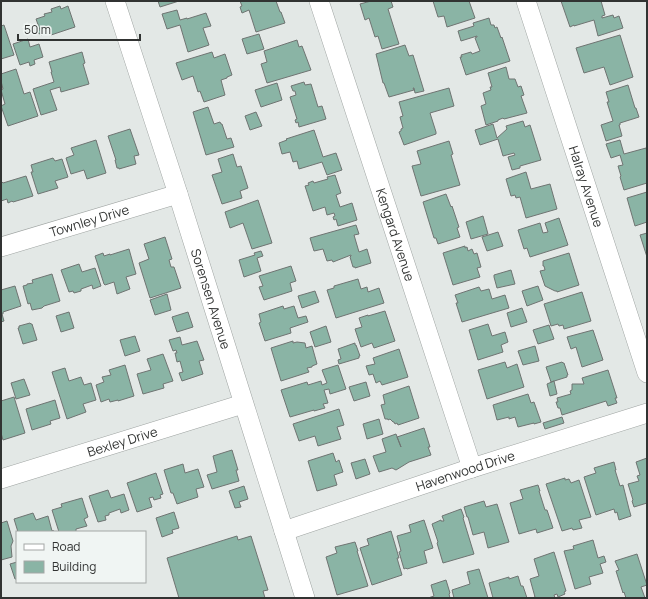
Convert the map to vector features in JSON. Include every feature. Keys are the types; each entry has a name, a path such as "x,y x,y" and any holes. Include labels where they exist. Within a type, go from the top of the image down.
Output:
{"street":[{"name":"Sorensen Avenue","path":"115,1 178,194 305,598"},
{"name":"Kengard Avenue","path":"319,1 472,468"},
{"name":"Halray Avenue","path":"526,1 647,373"},
{"name":"Townley Drive","path":"1,247 178,194"},
{"name":"Bexley Drive","path":"1,479 243,404"},
{"name":"Havenwood Drive","path":"284,531 472,468 647,413"}],"building":[{"path":"158,1 179,1 160,7"},
{"path":"240,1 276,1 285,23 256,32 249,10 242,13"},
{"path":"371,1 391,1 393,7 388,9 399,44 382,49 378,36 375,37 369,18 365,20 360,4"},
{"path":"433,1 469,1 475,18 447,27 444,16 438,17"},
{"path":"561,1 601,1 605,15 602,16 602,18 613,15 614,18 619,16 623,28 598,36 594,20 570,27"},
{"path":"60,6 61,9 68,6 75,27 51,35 50,32 41,35 41,33 39,34 38,30 40,30 36,19 45,16 44,14 52,12 51,9"},
{"path":"177,10 180,20 206,13 211,26 203,28 209,45 188,52 180,25 167,29 162,14"},
{"path":"489,18 491,25 494,25 495,28 497,27 501,38 502,37 510,61 466,75 460,57 462,57 461,55 471,52 472,54 480,51 475,38 477,36 461,41 458,31 474,26 473,23"},
{"path":"4,25 14,55 1,59 1,26"},
{"path":"259,34 264,49 247,54 242,39"},
{"path":"620,35 633,77 610,85 604,67 584,73 576,48"},
{"path":"28,39 30,47 39,44 43,57 34,60 35,64 30,66 29,62 20,65 13,44"},
{"path":"297,40 299,47 302,46 311,70 267,83 261,64 267,62 264,51"},
{"path":"405,45 409,56 413,55 424,91 415,93 414,88 413,88 414,90 389,97 383,83 376,54"},
{"path":"82,52 85,63 83,64 89,84 61,92 60,87 50,90 57,110 41,115 33,89 54,82 49,62"},
{"path":"212,52 214,58 225,54 232,75 221,80 225,95 204,102 200,91 198,92 193,76 182,80 176,63"},
{"path":"506,67 509,79 515,79 518,87 521,86 524,95 521,96 527,113 503,118 486,125 481,106 486,104 483,93 491,90 490,87 492,87 488,73"},
{"path":"16,69 24,94 30,92 38,116 8,126 1,106 5,104 1,90 3,89 1,74"},
{"path":"304,82 305,85 311,84 318,107 322,106 326,119 299,127 298,122 296,123 295,120 297,119 290,97 296,95 291,86"},
{"path":"277,83 282,100 261,107 255,90"},
{"path":"628,85 639,117 620,123 619,125 622,136 606,141 601,125 613,121 607,102 609,102 606,92"},
{"path":"449,88 454,106 430,113 436,134 404,145 399,132 403,128 400,117 403,116 399,102"},
{"path":"208,107 214,124 220,122 222,124 227,139 231,138 234,147 206,155 193,112"},
{"path":"256,112 262,126 250,130 245,116"},
{"path":"523,121 525,127 530,125 541,160 512,170 508,157 515,155 514,153 503,156 498,139 480,145 475,130 493,124 497,138 507,129 506,126"},
{"path":"130,129 139,155 134,156 136,164 119,169 117,168 116,160 108,136"},
{"path":"314,130 323,157 336,153 342,170 327,175 322,162 299,169 297,161 293,162 290,152 282,154 279,143 287,140 286,139"},
{"path":"96,140 106,173 87,179 84,170 71,174 66,158 74,155 71,148"},
{"path":"620,140 624,154 646,148 647,183 624,190 618,166 623,165 620,155 611,158 606,144"},
{"path":"449,141 453,154 451,155 460,185 421,196 412,166 421,164 417,151"},
{"path":"233,154 237,167 241,166 248,188 240,191 242,198 222,204 212,175 222,172 218,159"},
{"path":"53,158 55,161 62,159 68,177 55,181 58,188 38,194 31,172 33,172 31,165"},
{"path":"526,172 531,189 550,184 557,209 526,218 520,197 516,198 515,195 511,196 506,179"},
{"path":"335,175 341,193 336,195 340,207 352,203 357,220 338,226 336,219 334,220 333,217 335,216 334,213 327,215 325,207 313,211 305,186 309,185 308,183 313,181 314,183 328,179 327,177"},
{"path":"26,176 33,196 8,203 7,199 1,201 1,182 3,183"},
{"path":"647,192 647,222 635,226 627,198"},
{"path":"446,194 459,227 457,228 460,237 438,244 436,238 434,238 423,202"},
{"path":"258,200 272,243 252,249 243,223 230,228 225,212"},
{"path":"483,216 488,234 471,239 466,222"},
{"path":"559,218 568,245 530,257 527,248 524,249 518,230 540,223 543,233 548,232 545,223"},
{"path":"356,225 359,234 354,235 359,252 367,249 371,263 355,268 353,267 350,257 351,255 333,262 332,260 327,261 323,249 314,251 310,238"},
{"path":"498,232 503,246 487,251 482,237"},
{"path":"647,233 647,257 640,235"},
{"path":"165,237 172,259 169,260 171,267 174,267 181,288 150,298 139,263 149,259 144,244"},
{"path":"465,246 465,248 467,247 468,251 472,249 474,254 477,253 481,267 477,268 480,277 453,285 443,253"},
{"path":"129,249 136,274 126,277 130,289 117,294 114,282 104,284 95,256 103,253 104,256 110,255"},
{"path":"261,251 263,256 257,258 261,271 244,277 239,260 255,255 254,253"},
{"path":"569,253 579,285 557,292 545,286 540,271 545,270 543,261"},
{"path":"79,264 82,272 95,268 101,286 93,289 92,285 81,289 81,291 74,293 73,291 69,292 61,270"},
{"path":"291,266 296,281 290,283 292,291 264,300 259,287 263,286 259,276"},
{"path":"511,270 515,284 497,288 494,275"},
{"path":"52,274 60,301 32,310 30,303 28,304 23,286 33,283 32,280"},
{"path":"358,279 361,289 367,287 368,292 379,288 384,303 336,318 327,290 334,288 334,286"},
{"path":"15,286 21,306 3,312 2,314 4,321 1,322 1,290"},
{"path":"538,286 543,300 527,306 522,291"},
{"path":"479,287 481,291 489,289 492,299 505,295 509,308 462,322 455,295"},
{"path":"315,291 319,302 302,308 298,296"},
{"path":"582,292 591,321 564,329 563,325 559,326 558,324 551,326 544,304"},
{"path":"167,294 171,310 155,315 150,300"},
{"path":"283,306 284,309 294,306 298,318 306,316 308,322 290,328 291,333 265,341 259,323 261,322 259,314"},
{"path":"522,308 527,322 511,327 507,313"},
{"path":"385,311 395,341 374,348 372,343 361,347 355,329 362,327 359,318"},
{"path":"69,312 74,328 61,332 56,316"},
{"path":"188,312 193,327 177,332 172,317"},
{"path":"30,323 32,324 37,340 23,344 18,328 19,326"},
{"path":"488,324 492,336 505,332 508,342 501,345 503,352 478,360 469,330"},
{"path":"549,325 554,339 538,344 533,330"},
{"path":"326,326 331,342 315,347 310,332"},
{"path":"593,330 603,360 582,367 576,347 571,349 567,337"},
{"path":"135,336 140,351 125,356 120,340"},
{"path":"180,337 182,345 197,341 204,360 199,361 203,374 182,381 179,373 183,372 180,361 177,362 175,353 177,353 176,350 173,351 169,340"},
{"path":"293,341 293,343 305,343 306,348 312,346 317,364 307,368 309,372 281,381 271,348"},
{"path":"355,343 360,356 359,358 339,364 338,360 341,359 338,349"},
{"path":"535,346 539,361 523,365 518,351"},
{"path":"399,349 408,377 382,385 380,381 376,383 373,374 369,375 366,366 375,364 373,358"},
{"path":"163,354 173,381 163,384 164,388 143,394 137,374 151,370 147,359"},
{"path":"505,362 507,368 517,364 524,387 487,399 478,370"},
{"path":"562,362 564,363 568,375 567,377 551,382 546,367"},
{"path":"125,365 134,396 118,401 110,402 109,399 101,402 96,385 104,382 102,377 111,375 109,370"},
{"path":"338,365 346,389 330,394 329,389 324,390 328,403 323,404 325,408 290,417 281,390 307,382 308,385 321,381 322,385 327,383 322,370"},
{"path":"65,368 69,381 81,377 84,385 91,383 96,400 83,404 86,412 67,419 52,372"},
{"path":"608,370 617,398 615,398 617,403 608,406 606,401 562,415 556,402 558,402 557,398 571,394 570,391 572,390 572,384 584,384 582,378"},
{"path":"24,379 30,395 16,399 11,383"},
{"path":"554,381 557,394 550,396 547,384"},
{"path":"366,382 370,396 354,401 349,387"},
{"path":"409,386 419,418 398,425 390,419 385,419 381,405 385,404 383,395"},
{"path":"528,394 531,403 534,402 541,422 518,427 515,417 497,420 493,405"},
{"path":"14,397 25,433 3,440 1,433 1,401"},
{"path":"55,400 60,418 50,421 51,424 32,430 26,409"},
{"path":"339,409 344,425 337,427 341,439 318,446 315,436 299,441 293,424"},
{"path":"562,417 564,423 545,429 543,423"},
{"path":"379,419 383,434 367,439 363,424"},
{"path":"424,428 431,455 409,462 396,470 392,468 379,472 373,456 386,452 382,439 396,434 397,437"},
{"path":"232,450 238,470 236,470 239,481 212,489 207,475 217,472 213,456"},
{"path":"333,453 336,462 339,460 343,472 334,475 337,485 317,491 308,461"},
{"path":"647,458 647,503 634,507 628,484 639,481 637,476 640,475 636,462"},
{"path":"365,459 370,474 356,479 351,463"},
{"path":"614,462 620,486 623,485 631,516 619,520 617,512 615,513 614,509 596,515 584,477 596,473 594,468"},
{"path":"183,464 185,473 198,469 204,487 196,489 198,497 177,504 173,493 171,493 164,470"},
{"path":"156,473 163,494 160,495 161,498 154,500 153,497 149,498 152,507 137,512 127,483"},
{"path":"565,478 565,480 569,479 571,483 579,480 591,517 579,520 582,528 573,530 572,528 562,531 546,484"},
{"path":"538,485 545,510 547,510 553,528 537,533 536,529 519,534 510,503 523,499 520,490"},
{"path":"244,486 248,499 239,502 241,507 235,508 229,491"},
{"path":"108,490 111,498 124,494 129,510 121,513 120,509 109,513 109,515 105,516 106,520 98,522 89,496"},
{"path":"82,498 88,517 84,519 87,526 76,529 76,531 59,531 52,510 62,507 61,504"},
{"path":"484,501 486,507 497,504 509,542 488,548 484,532 473,535 464,507"},
{"path":"461,509 474,554 443,563 432,524 441,520 444,521 442,516"},
{"path":"174,512 179,528 172,530 173,533 162,537 156,518"},
{"path":"33,513 36,520 48,516 52,531 18,531 14,519"},
{"path":"424,520 433,548 424,551 427,563 404,569 399,552 401,551 397,536 411,532 409,525"},
{"path":"7,521 13,541 11,546 12,557 1,560 1,523"},
{"path":"391,531 399,558 397,558 402,575 372,585 360,548 369,545 367,539"},
{"path":"237,536 238,540 251,536 268,590 263,591 265,598 179,598 167,558"},
{"path":"593,540 598,558 604,556 606,562 600,564 603,573 589,577 591,584 575,589 564,551 574,549 573,546"},
{"path":"355,542 368,586 337,595 326,557 337,553 335,547"},
{"path":"554,552 566,591 564,592 565,594 558,597 557,594 554,595 555,598 535,598 530,579 539,576 534,559"},
{"path":"637,554 647,585 641,587 645,598 626,598 616,571 619,570 615,561"},
{"path":"16,562 16,579 15,579 10,564"},
{"path":"479,569 488,598 454,598 452,590 470,584 467,572"},
{"path":"518,576 527,598 493,598 489,583"},
{"path":"446,580 450,598 428,598 434,596 431,585"}]}
